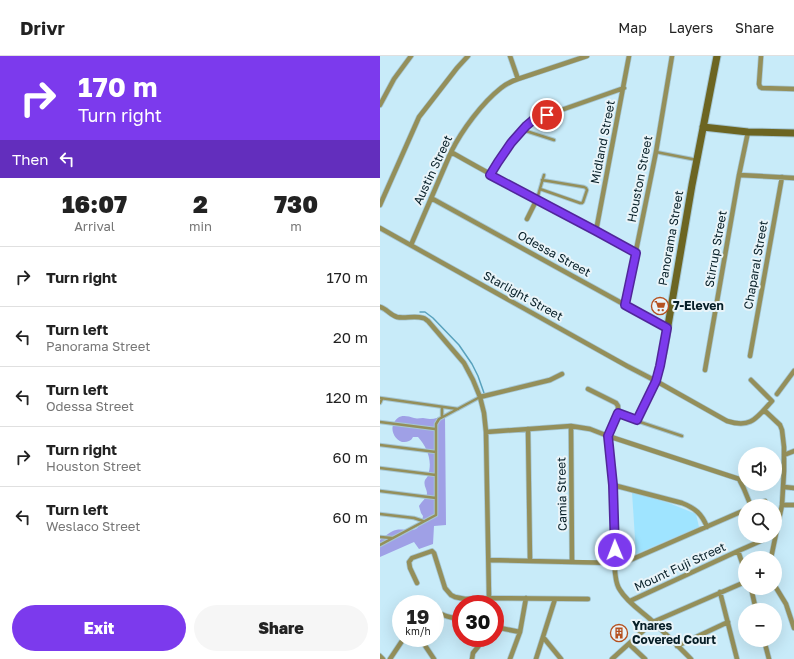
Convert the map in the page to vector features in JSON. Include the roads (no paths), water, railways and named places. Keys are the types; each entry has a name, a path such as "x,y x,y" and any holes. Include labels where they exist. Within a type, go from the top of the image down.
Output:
{"street":[{"path":"380,105 394,79 411,56"},
{"path":"380,205 419,117 468,56"},
{"path":"510,56 518,79"},
{"name":"Austin Street","path":"411,245 451,152 461,134 486,103 501,88 518,79 587,56"},
{"name":"Midland Street","path":"596,231 629,56"},
{"name":"Houston Street","path":"625,305 656,152 672,56"},
{"name":"Panorama Street","path":"637,420 656,381 660,366 692,185 717,56"},
{"path":"761,56 760,87 794,89"},
{"path":"490,175 522,130 532,121 624,88"},
{"path":"703,127 748,132 794,133"},
{"name":"Stirrup Street","path":"705,370 739,174 748,132"},
{"path":"451,152 490,175 636,253"},
{"path":"739,174 794,178"},
{"name":"Chaparal Street","path":"750,356 782,177"},
{"name":"Odessa Street","path":"431,198 667,328"},
{"path":"527,219 536,199"},
{"name":"Starlight Street","path":"380,228 727,421 738,424 746,424 754,420 764,410"},
{"path":"380,307 399,318 422,318 428,321 464,364 480,397 484,413 486,432 490,595"},
{"path":"777,394 794,372"},
{"path":"480,397 550,380 562,374"},
{"path":"751,380 772,400 764,410 782,430 784,438 784,487 782,505 794,505"},
{"path":"588,389 616,403 618,406 618,413 608,436 613,485 616,582 630,602 691,659"},
{"path":"618,413 637,420"},
{"path":"486,432 571,426 590,429 738,479 749,499"},
{"name":"Camia Street","path":"571,426 572,562"},
{"path":"528,429 530,560"},
{"path":"784,455 794,451"},
{"path":"613,485 689,505 700,514 707,527"},
{"path":"784,487 794,488"},
{"path":"489,560 615,563 628,561 738,513"},
{"name":"Mount Fuji Street","path":"630,602 756,543"},
{"path":"416,583 409,562 412,558 432,551 434,553 445,588 452,596"},
{"path":"612,659 653,622 738,585"},
{"path":"720,592 737,659"},
{"path":"780,595 786,604 794,628"},
{"path":"504,598 588,599"},
{"path":"510,659 520,632 526,598"},
{"path":"536,659 555,598"},
{"path":"677,646 728,622"},
{"path":"504,629 520,632"},
{"path":"543,637 561,659"},
{"path":"629,644 645,659"},
{"path":"390,659 398,647"},
{"path":"426,647 434,659"},
{"path":"472,659 473,653 477,647"},
{"path":"765,647 768,659"},
{"path":"380,656 383,659"}],"lane":[{"path":"522,130 554,140"},
{"path":"656,152 697,160"},
{"path":"536,199 544,175"},
{"path":"540,188 580,203 582,203 587,190 584,187 542,180"},
{"path":"380,545 436,515 436,424 442,417 480,397"},
{"path":"380,403 381,399 458,409"},
{"path":"442,407 442,417"},
{"path":"637,420 682,436"},
{"path":"380,422 435,429"},
{"path":"380,445 436,452"},
{"path":"380,468 436,475"},
{"path":"380,491 436,498"},
{"path":"380,514 414,518 424,522"},
{"path":"380,536 393,538"}],"waterway":[{"path":"420,312 425,312 433,318 459,345 472,364 484,393"}],"place":[{"name":"7-Eleven","path":"660,306"},
{"name":"Ynares Covered Court","path":"619,633"}]}
